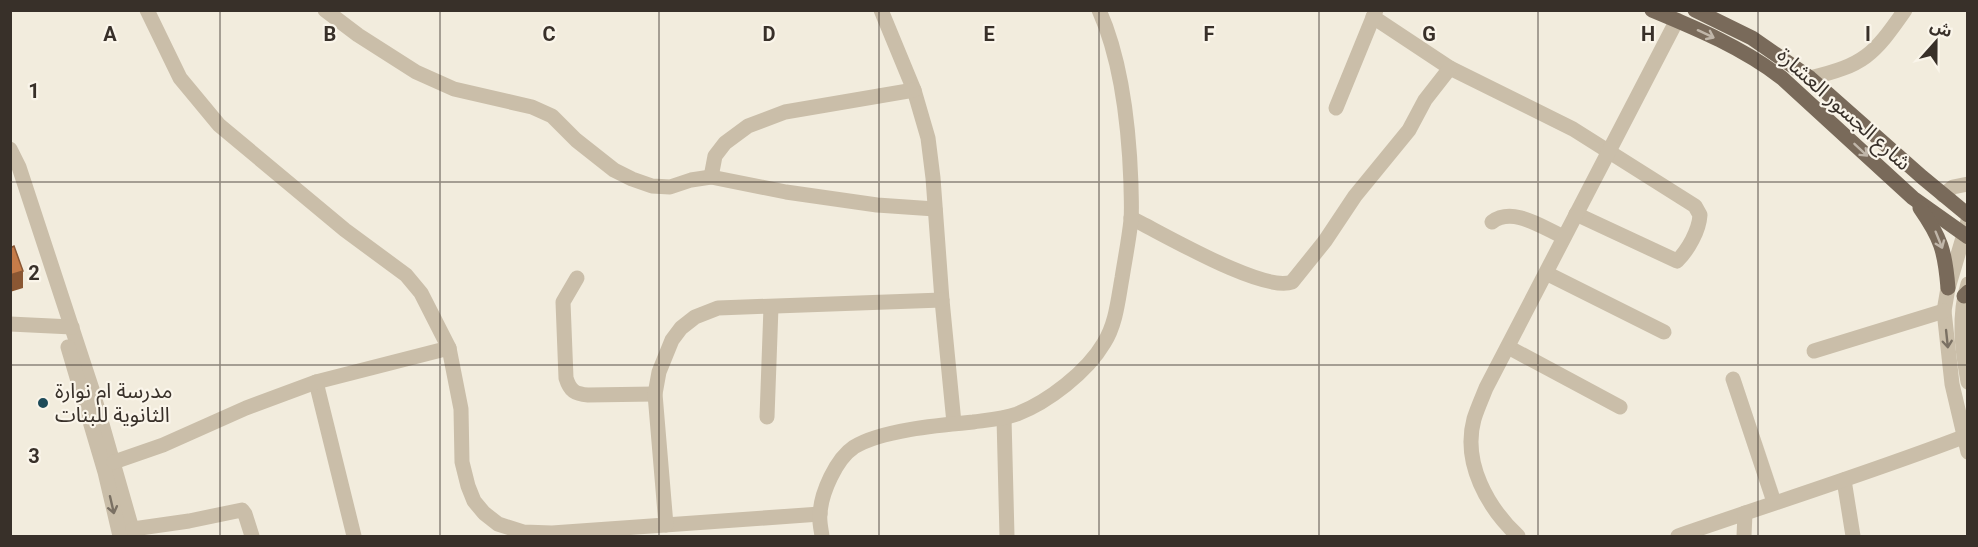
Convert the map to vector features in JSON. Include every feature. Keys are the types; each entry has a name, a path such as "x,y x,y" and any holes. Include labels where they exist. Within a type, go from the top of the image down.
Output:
{"main road":[{"name":"شارع الجسور العشارة","path":"1652,10 1740,50 1769,68 1913,198 1966,230"},
{"name":"شارع الجسور العشارة","path":"1695,10 1752,38 1810,78 1943,195 1968,214"},
{"path":"1913,198 1940,238 1945,256 1948,288"}],"street":[{"path":"147,10 180,78 219,125 345,230 406,275 421,293 449,348 461,409 462,462 468,486 474,501 498,524 523,532 552,533 666,525 724,529 820,514"},
{"path":"326,10 358,35 416,72 454,89 532,107 552,116 576,140 614,170 652,186 670,187 691,180 711,177 786,192 877,205 935,209"},
{"path":"881,10 914,90 928,138 954,423"},
{"path":"822,537 820,514 826,489 844,454 855,446 881,435 954,423 1004,418 1028,409 1064,386 1104,345 1116,312 1131,218 1130,166 1121,92 1114,55 1099,10"},
{"path":"1810,78 1859,63 1889,34 1905,10"},
{"path":"1336,108 1375,14 1450,68 1573,129 1695,206 1700,220 1692,239 1679,260 1676,261 1576,214"},
{"path":"1518,537 1502,521 1487,499 1477,473 1472,446 1474,421 1482,399 1508,347 1677,20"},
{"path":"1131,218 1235,270 1274,284 1285,285 1292,282 1325,241 1354,196 1409,130 1425,100 1450,68"},
{"path":"711,177 715,156 725,143 748,126 784,112 914,90"},
{"path":"10,149 19,167 67,327 105,472 129,534"},
{"path":"10,167 114,462 129,534"},
{"path":"1943,195 1953,187 1968,184"},
{"path":"1492,222 1499,217 1513,216 1564,237"},
{"path":"1678,537 1774,502 1965,444 1952,384 1944,311 1948,288 1966,230"},
{"path":"1546,273 1664,332"},
{"path":"577,278 563,302 566,378 570,389 578,394 588,395 656,394"},
{"path":"1966,291 1961,329 1968,382"},
{"path":"666,525 656,394 659,372 672,340 681,328 695,317 718,308 771,308 942,300"},
{"path":"767,417 771,308"},
{"path":"1814,351 1944,311"},
{"path":"10,324 67,327"},
{"path":"1508,347 1620,407"},
{"path":"114,462 163,445 246,408 316,382 449,348"},
{"path":"1732,379 1774,502"},
{"path":"316,382 354,537"},
{"path":"1004,418 1007,537"},
{"path":"1844,480 1853,537"},
{"path":"129,534 242,510 252,537"},
{"path":"1744,537 1745,513"}],"building":[{"path":"14,246 23,271 10,275 10,248"}],"place":[{"name":"مدرسة ام نوارة الثانوية للبنات","path":"43,403"}]}
